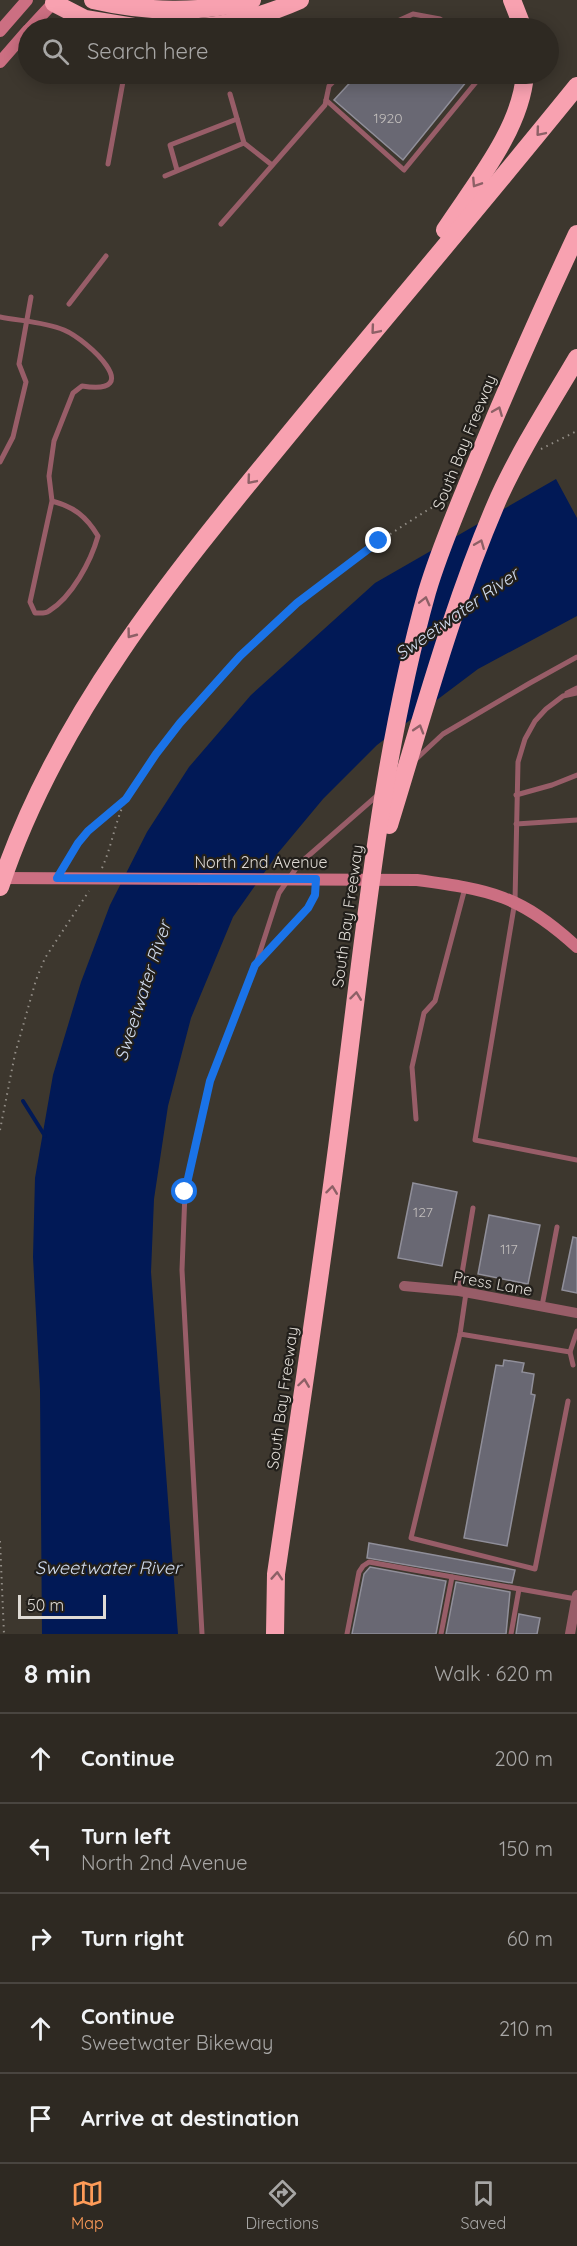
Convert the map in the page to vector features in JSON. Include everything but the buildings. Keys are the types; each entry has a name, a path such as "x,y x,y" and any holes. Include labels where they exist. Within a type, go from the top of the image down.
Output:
{"highway":[{"path":"102,1 172,10 252,0"},
{"path":"252,18 276,11 300,0"},
{"path":"512,0 519,18"},
{"path":"57,1 83,18"},
{"path":"402,297 510,130 524,84"},
{"path":"0,887 47,776 83,710 124,643 239,495 577,86"},
{"name":"South Bay Freeway","path":"274,1634 276,1574 329,1216 370,885 389,765 416,636 428,590 476,465 516,366 577,234"},
{"path":"370,885 475,557 500,496 532,433 577,358"},
{"path":"550,403 577,371"}],"street":[{"path":"0,31 27,0"},
{"path":"40,18 57,1"},
{"path":"0,62 18,42"},
{"name":"North 2nd Avenue","path":"0,878 417,880 465,886 515,901 546,920 577,947"},
{"name":"Press Lane","path":"404,1286 463,1292 577,1313"},
{"path":"570,1634 577,1597"}],"lane":[{"path":"404,18 413,14 435,18"},
{"path":"108,165 123,84"},
{"path":"221,224 325,105 331,84"},
{"path":"326,100 404,170 475,84"},
{"path":"230,94 244,143 272,165"},
{"path":"177,170 170,145 237,119"},
{"path":"165,176 244,143"},
{"path":"69,304 106,256"},
{"path":"0,459 14,437 26,382 19,364 31,297"},
{"path":"0,317 65,330 98,354 107,363 111,372 108,384 96,388 82,386 73,393 54,441 49,476 52,501 30,602 35,613 47,613 63,599 81,575 98,536 90,524 71,506 52,501"},
{"path":"202,1634 182,1270 185,1192 210,1081 255,965 279,892 299,864 342,828 443,734 577,657"},
{"path":"577,688 546,709 535,721 525,740 518,762 515,901 475,1140 577,1160"},
{"path":"563,696 577,693"},
{"path":"516,795 577,775"},
{"path":"516,824 577,820"},
{"path":"255,965 308,908 315,895 316,879"},
{"path":"416,1119 412,1067 424,1013 435,1001 465,886"},
{"path":"473,1208 460,1334 411,1538 535,1569 568,1401"},
{"path":"542,1306 557,1227"},
{"path":"573,1365 570,1352 577,1331"},
{"path":"460,1334 570,1352"},
{"path":"346,1634 359,1572 369,1562 577,1597"},
{"path":"441,1634 452,1577"},
{"path":"511,1634 519,1589"}],"path":[{"path":"538,451 577,431"},
{"path":"57,878 69,855 83,837 126,799 156,754 194,706 270,626 379,541 452,496"},
{"path":"100,872 126,799"},
{"path":"0,1130 15,1054 36,980 45,958 94,884"},
{"path":"0,1541 4,1634"}],"water":[{"name":"Sweetwater River","path":"556,479 577,518 577,616 478,669 377,745 323,799 278,853 233,917 191,1018 168,1106 154,1199 151,1272 178,1634 42,1634 40,1390 33,1257 35,1178 53,1075 81,982 110,905 147,832 189,767 251,695 375,583"}],"waterway":[{"path":"23,1101 45,1136"}],"route":[{"path":"185,1192 210,1081 255,965 308,908 315,895 316,879 57,878 78,843 88,831 126,799 180,723 240,656 297,603 379,541"}]}
